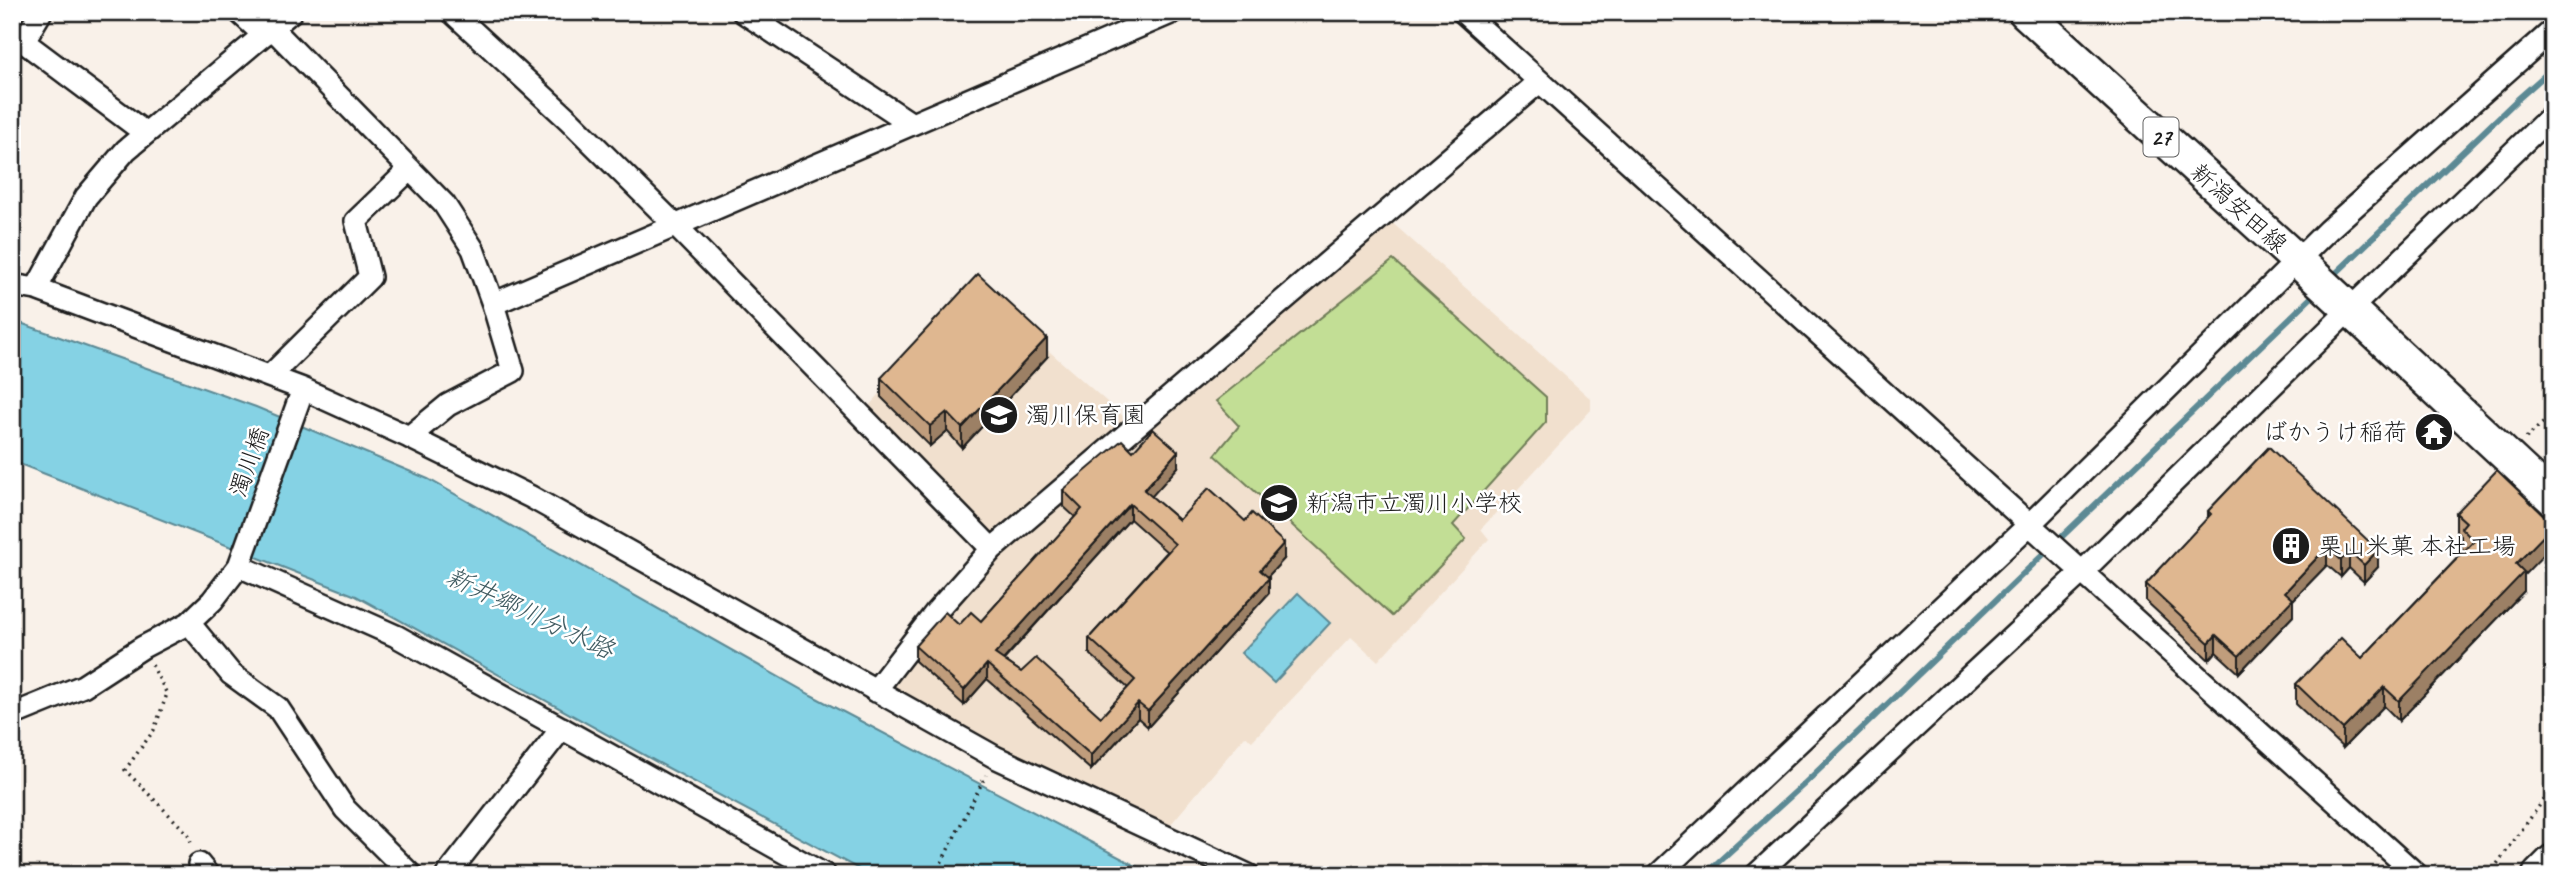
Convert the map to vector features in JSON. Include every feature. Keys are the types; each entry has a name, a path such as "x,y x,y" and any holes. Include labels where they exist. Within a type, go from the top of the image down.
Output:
{"main road":[{"name":"新潟安田線","path":"2025,12 2298,261"},
{"name":"27","path":"2298,261 2553,499"},
{"path":"2539,875 2553,861"}],"street":[{"path":"41,12 18,37 145,132"},
{"path":"239,12 268,31 410,169 444,204 472,249 493,304 513,371 448,405 409,437"},
{"path":"36,289 86,197 126,150 291,12"},
{"path":"452,12 569,120 992,549"},
{"path":"743,12 912,124"},
{"path":"493,304 1173,12"},
{"path":"1463,12 2417,875"},
{"path":"1658,875 2034,528 2328,230 2553,28 2542,12"},
{"path":"875,691 936,612 992,549 1539,82"},
{"path":"1756,875 2075,567 2553,114"},
{"path":"270,376 370,277 356,221 410,169"},
{"path":"12,285 36,289 270,376 409,437 531,497 995,757 1248,875"},
{"name":"濁川橋","path":"12,715 83,686 189,623 212,601 242,559 303,389"},
{"path":"242,559 396,636 825,875"},
{"path":"189,623 231,674 278,708 345,809 408,874"},
{"path":"447,875 562,728"}],"path":[{"path":"2507,456 2553,414"},
{"path":"143,648 167,694 154,730 125,769 188,834 204,869"},
{"path":"935,875 982,783"},
{"path":"2489,875 2553,787"}],"shaded area":[{"name":"新潟市立濁川小学校","path":"1389,220 1591,399 1591,410 1481,529 1489,539 1378,661 1351,637 1252,741 1245,736 1166,830 893,698 889,683 1006,546"},
{"name":"濁川保育園","path":"977,288 1131,423 994,535 867,408"}],"green space":[{"path":"1393,260 1546,397 1546,422 1453,525 1466,539 1392,616 1215,455 1239,426 1216,401"}],"water":[{"name":"新井郷川分水路","path":"12,320 256,407 428,479 811,695 1153,875 870,875 655,761 356,596 12,461"},
{"path":"1298,593 1330,623 1274,683 1241,653"}],"building":[{"path":"978,274 1047,338 962,428 947,412 930,426 881,378"},
{"path":"1153,429 1178,451 1144,490 1179,520 1209,488 1245,521 1252,513 1284,543 1260,570 1269,578 1148,711 1138,703 1091,755 987,664 964,690 915,646 945,612 959,625 971,612 981,621 1082,509 1063,490 1122,440 1133,451","holes":["1130,504 1175,544 1089,638 1135,680 1101,717 1036,658 1021,672 995,654"]},
{"path":"2269,447 2378,550 2364,565 2349,551 2341,560 2327,547 2285,592 2293,599 2239,656 2216,635 2209,643 2146,584 2211,514 2208,511"},
{"path":"2497,470 2553,526 2516,564 2524,572 2399,701 2384,687 2343,729 2296,684 2341,638 2362,658 2474,541 2461,528 2466,522 2456,513"}],"waterway":[{"path":"2331,278 2553,68"},
{"path":"1704,875 1803,785 2319,290"}],"place":[{"name":"濁川保育園","path":"999,415"},
{"name":"ばかうけ稲荷","path":"2434,432"},
{"name":"新潟市立濁川小学校","path":"1279,503"},
{"name":"栗山米菓 本社工場","path":"2291,546"}]}
